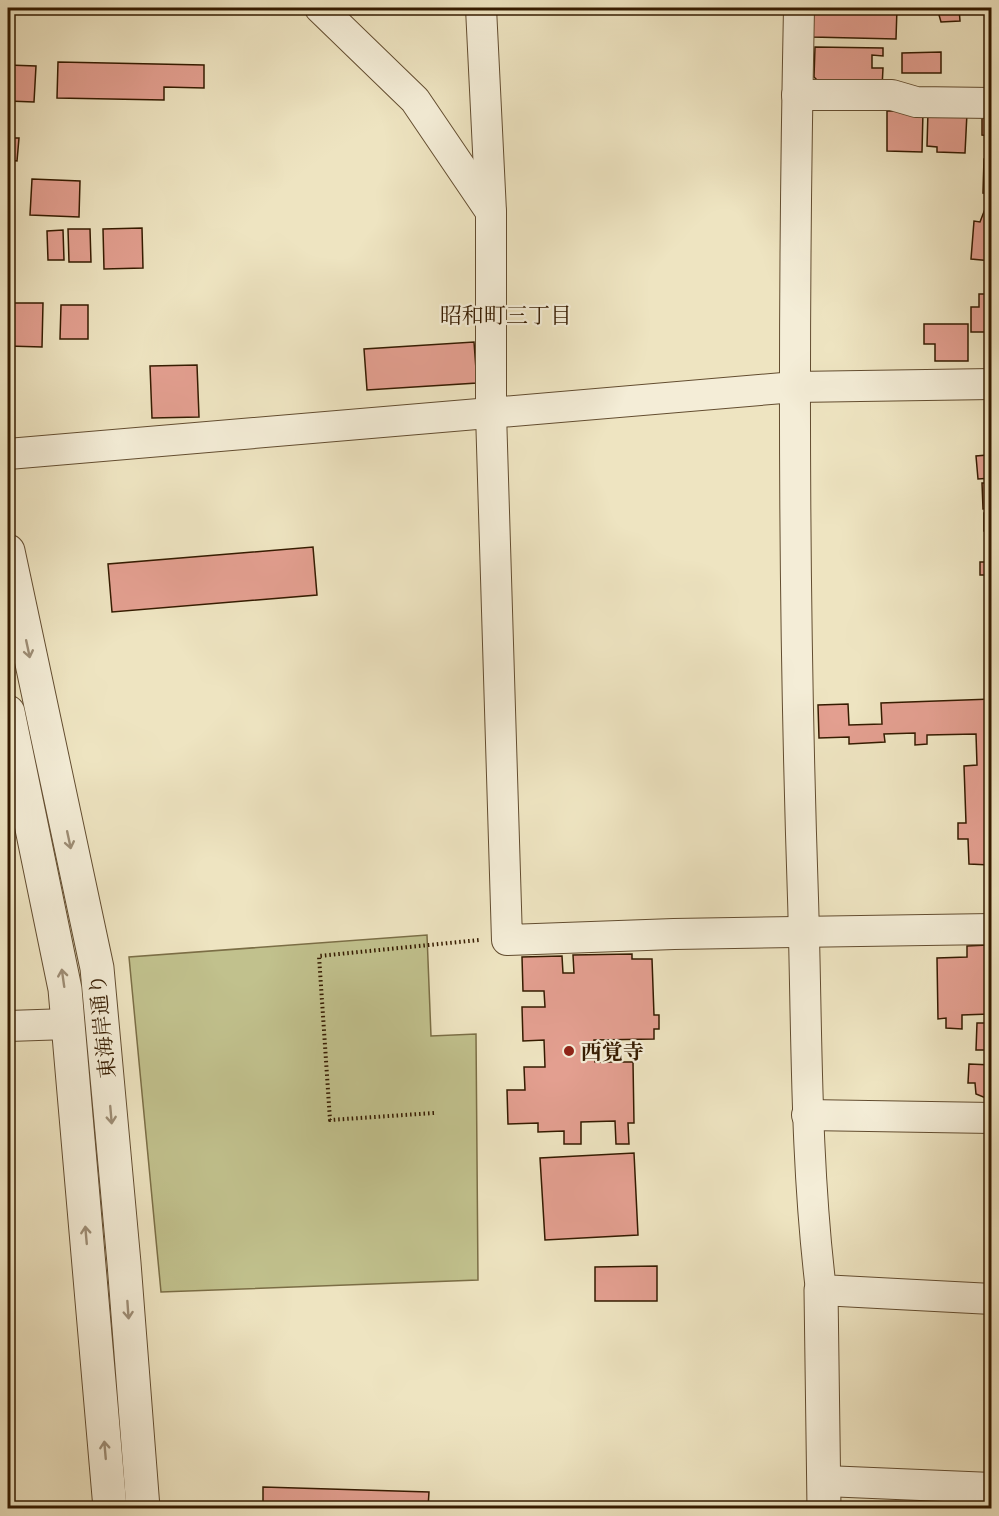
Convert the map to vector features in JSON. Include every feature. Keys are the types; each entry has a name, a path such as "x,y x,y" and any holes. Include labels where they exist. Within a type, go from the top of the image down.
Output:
{"street":[{"path":"320,8 415,100 490,212"},
{"path":"481,8 490,212 491,413 507,940 992,929"},
{"path":"799,8 795,579 807,1115 812,1217 821,1290 825,1495 992,1488"},
{"path":"797,95 892,95 916,102 992,103"},
{"path":"8,454 795,387 992,384"},
{"name":"東海岸通り","path":"8,551 97,968 124,1263 143,1509"},
{"name":"東海岸通り","path":"8,712 60,957 68,1024 110,1509"},
{"path":"8,1026 68,1024"},
{"path":"807,1115 992,1118"},
{"path":"821,1290 992,1299"}],"path":[{"path":"434,1113 330,1120 319,956 507,940"}],"green space":[{"path":"427,935 431,1036 476,1034 478,1280 161,1292 129,957"}],"building":[{"path":"813,8 897,8 896,39 812,37"},
{"path":"937,8 959,8 960,21 941,22"},
{"path":"815,47 883,48 883,56 872,55 872,68 883,68 882,88 824,87 814,77"},
{"path":"941,52 941,73 902,73 902,53"},
{"path":"58,62 204,65 204,88 164,87 164,100 57,98"},
{"path":"8,65 36,66 34,102 8,101"},
{"path":"887,111 923,111 922,152 887,151"},
{"path":"928,111 967,113 965,153 937,152 937,147 927,146"},
{"path":"982,114 992,114 992,136 982,135"},
{"path":"8,138 19,138 17,161 8,160"},
{"path":"984,159 992,159 992,194 983,193"},
{"path":"32,179 80,181 79,217 30,215"},
{"path":"985,209 992,209 992,261 971,259 974,221 980,222"},
{"path":"142,228 143,268 104,269 103,229"},
{"path":"68,229 90,229 91,262 69,262"},
{"path":"63,230 64,260 48,260 47,231"},
{"path":"989,287 992,287 992,332 971,332 971,307 979,307 979,294 989,294"},
{"path":"8,303 43,303 42,347 8,346"},
{"path":"61,305 88,305 88,339 60,339"},
{"path":"924,324 968,324 968,361 935,361 935,344 924,344"},
{"path":"474,342 477,383 367,390 364,349"},
{"path":"197,365 199,417 152,418 150,366"},
{"path":"985,419 992,419 992,478 978,479 976,456 987,455"},
{"path":"982,483 992,483 992,508 983,509"},
{"path":"984,513 992,513 992,531 984,531"},
{"path":"985,537 992,537 992,601 985,601 985,575 980,575 980,562 985,562"},
{"path":"313,547 317,595 112,612 108,564"},
{"path":"992,699 990,865 969,864 968,839 958,839 958,823 966,823 964,766 977,765 976,734 927,735 927,744 915,745 915,733 884,734 885,742 849,744 849,737 819,738 818,705 848,704 849,725 882,724 881,703"},
{"path":"988,945 989,1014 962,1015 962,1029 946,1028 946,1018 938,1019 937,958 967,957 967,946"},
{"name":"西覚寺","path":"632,954 632,959 652,959 654,1015 659,1015 659,1029 654,1029 654,1039 594,1040 595,1062 633,1062 634,1123 628,1123 629,1144 616,1144 615,1121 581,1122 581,1144 564,1144 564,1131 538,1132 538,1123 508,1124 507,1090 525,1090 524,1067 545,1067 544,1040 523,1041 522,1007 545,1007 544,991 523,991 522,957 562,956 563,973 574,973 573,955"},
{"path":"977,1023 992,1023 992,1050 976,1050"},
{"path":"969,1064 992,1065 992,1108 986,1108 986,1098 976,1094 975,1083 968,1083"},
{"path":"634,1153 638,1235 545,1240 540,1158"},
{"path":"657,1266 657,1301 595,1301 595,1267"},
{"path":"263,1487 429,1492 428,1508 263,1508"},
{"path":"512,1507 590,1508 512,1508"}],"place":[{"name":"西覚寺","path":"569,1051"}],"district":[{"name":"昭和町三丁目","path":"506,315"}]}
